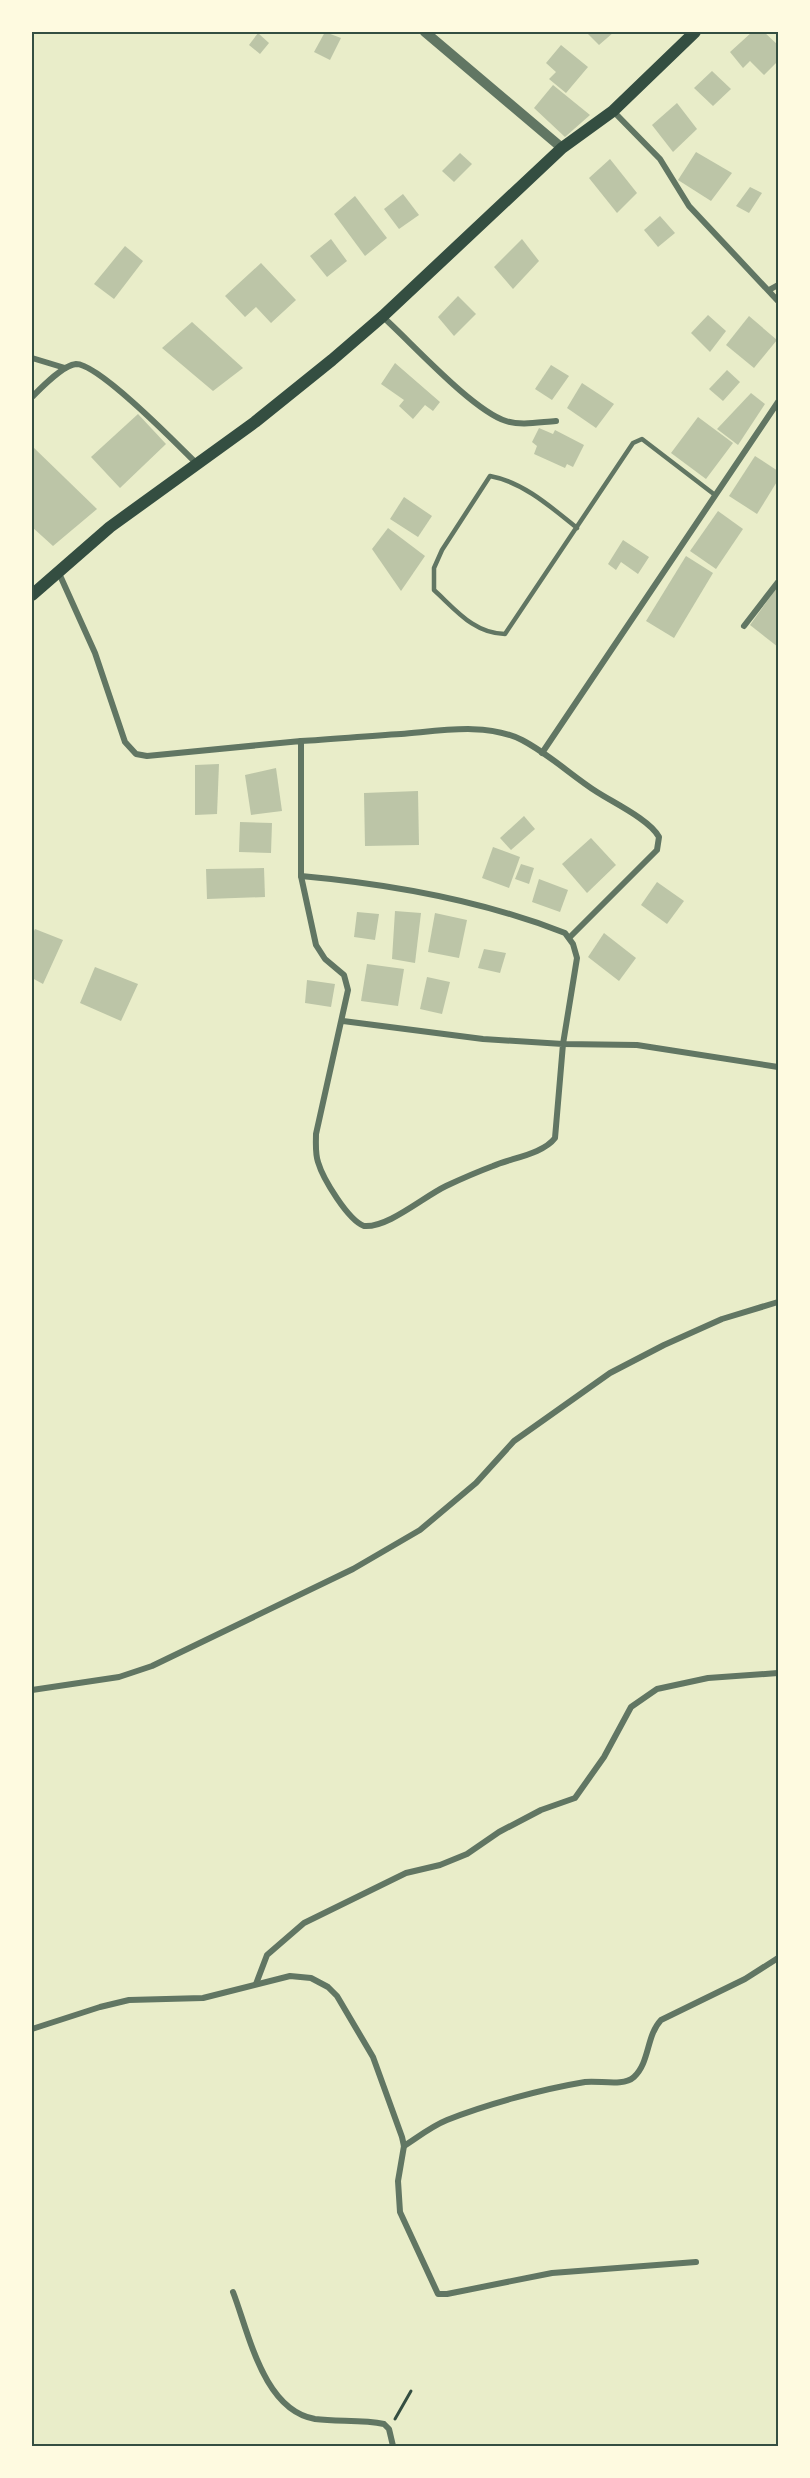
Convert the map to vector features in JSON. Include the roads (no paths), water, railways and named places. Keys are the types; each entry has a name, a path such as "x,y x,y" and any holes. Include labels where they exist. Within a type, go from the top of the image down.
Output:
{"main road":[{"path":"32,595 110,527 255,422 383,316 562,148 613,111 695,32"}],"street":[{"path":"425,32 562,148"},
{"path":"613,111 660,159 689,206 778,301"},
{"path":"769,290 778,285"},
{"path":"383,316 483,410 506,421 519,423 556,421"},
{"path":"32,358 65,368"},
{"path":"32,396 65,368 79,364 97,373 132,402 196,463"},
{"path":"542,753 778,402"},
{"path":"58,571 94,653 125,742 136,754 147,756 301,741 485,730 521,740 646,823 659,837 657,850 570,937"},
{"path":"744,626 778,582"},
{"path":"301,741 301,876 311,931 325,959 344,975 348,985 343,1021 316,1134 316,1154 321,1169 350,1217 364,1226 381,1224 444,1187 493,1165 533,1152 554,1141 558,1126 563,1044 577,958 570,937 554,929 484,906 390,888 301,876"},
{"path":"343,1021 483,1039 637,1046 778,1067"},
{"path":"32,1690 119,1677 152,1666 353,1569 420,1530 476,1483 514,1441 610,1373 722,1319 778,1302"},
{"path":"256,1984 267,1955 304,1923 406,1874 440,1865 467,1854 499,1832 541,1810 575,1798 603,1756 630,1707 657,1689 708,1678 778,1673"},
{"path":"404,2146 445,2120 487,2106 574,2084 631,2080 640,2068 654,2027 661,2020 744,1979 778,1958"},
{"path":"32,2030 100,2007 129,2000 203,1998 290,1976 311,1978 328,1987 337,1996 373,2056 404,2146 398,2181 400,2212 438,2294 552,2273 696,2262"},
{"path":"233,2292 267,2382 285,2402 297,2412 314,2418 387,2426 393,2446"}],"lane":[{"path":"577,528 544,501 503,478 490,476 442,550 434,568 434,590 473,626 491,634 505,634 577,528 633,443 642,439 715,495"}]}
